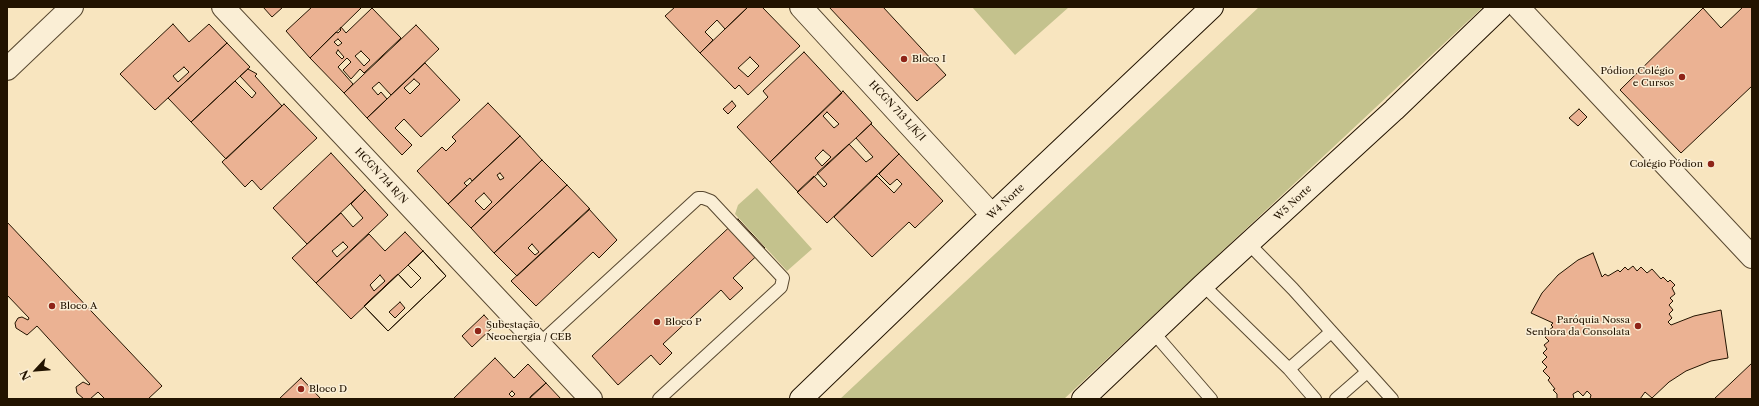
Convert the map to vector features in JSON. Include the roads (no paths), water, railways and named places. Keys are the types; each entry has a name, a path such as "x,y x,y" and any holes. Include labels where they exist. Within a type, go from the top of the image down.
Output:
{"street":[{"path":"7,69 72,7"},
{"name":"HCGN 714 R/N","path":"223,7 592,399"},
{"name":"HCGN 713 L/K/I","path":"801,7 992,215"},
{"name":"W4 Norte","path":"801,399 992,215 1212,7"},
{"name":"W5 Norte","path":"1083,399 1203,285 1394,110 1501,7"},
{"path":"1518,7 1752,257"}],"lane":[{"path":"539,344 698,198 711,201 783,278 781,286 659,399"},
{"path":"1248,244 1293,289 1392,399"},
{"path":"1203,285 1289,369 1315,399"},
{"path":"1153,332 1211,399"},
{"path":"1289,369 1331,332"},
{"path":"1336,399 1367,372"}],"place":[{"name":"Bloco I","path":"904,59"},
{"name":"Pódion Colégio e Cursos","path":"1682,77"},
{"name":"Colégio Pódion","path":"1711,164"},
{"name":"Bloco A","path":"52,306"},
{"name":"Bloco P","path":"657,322"},
{"name":"Paróquia Nossa Senhora da Consolata","path":"1638,326"},
{"name":"Subestação Neoenergia / CEB","path":"478,331"},
{"name":"Bloco D","path":"301,389"}]}
